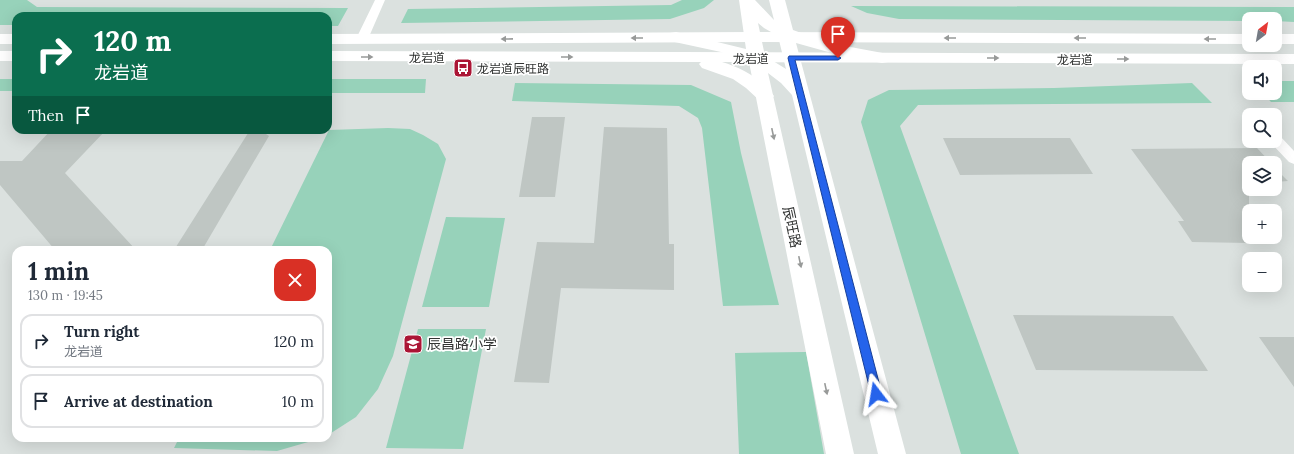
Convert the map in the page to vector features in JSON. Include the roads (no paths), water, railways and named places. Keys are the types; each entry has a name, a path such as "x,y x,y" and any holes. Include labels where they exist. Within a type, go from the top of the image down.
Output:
{"main road":[{"path":"747,0 758,14 766,21 790,36 845,51 884,58"},
{"name":"辰旺路","path":"747,0 755,58 765,96 840,454"},
{"path":"777,0 790,36 791,58 892,454"},
{"name":"龙岩道","path":"332,39 790,36 1242,39"},
{"path":"676,37 715,46 755,58 774,68 792,82 800,93"},
{"path":"0,39 12,39"},
{"path":"1282,39 1294,39"},
{"path":"0,56 12,56"},
{"name":"龙岩道","path":"332,56 1294,59"},
{"path":"682,57 720,67 737,74 753,83 765,96"}],"lane":[{"path":"362,38 380,0"},
{"path":"1282,146 1294,159"}],"place":[{"name":"龙岩道辰旺路","path":"463,68"},
{"name":"辰昌路小学","path":"413,344"}]}
